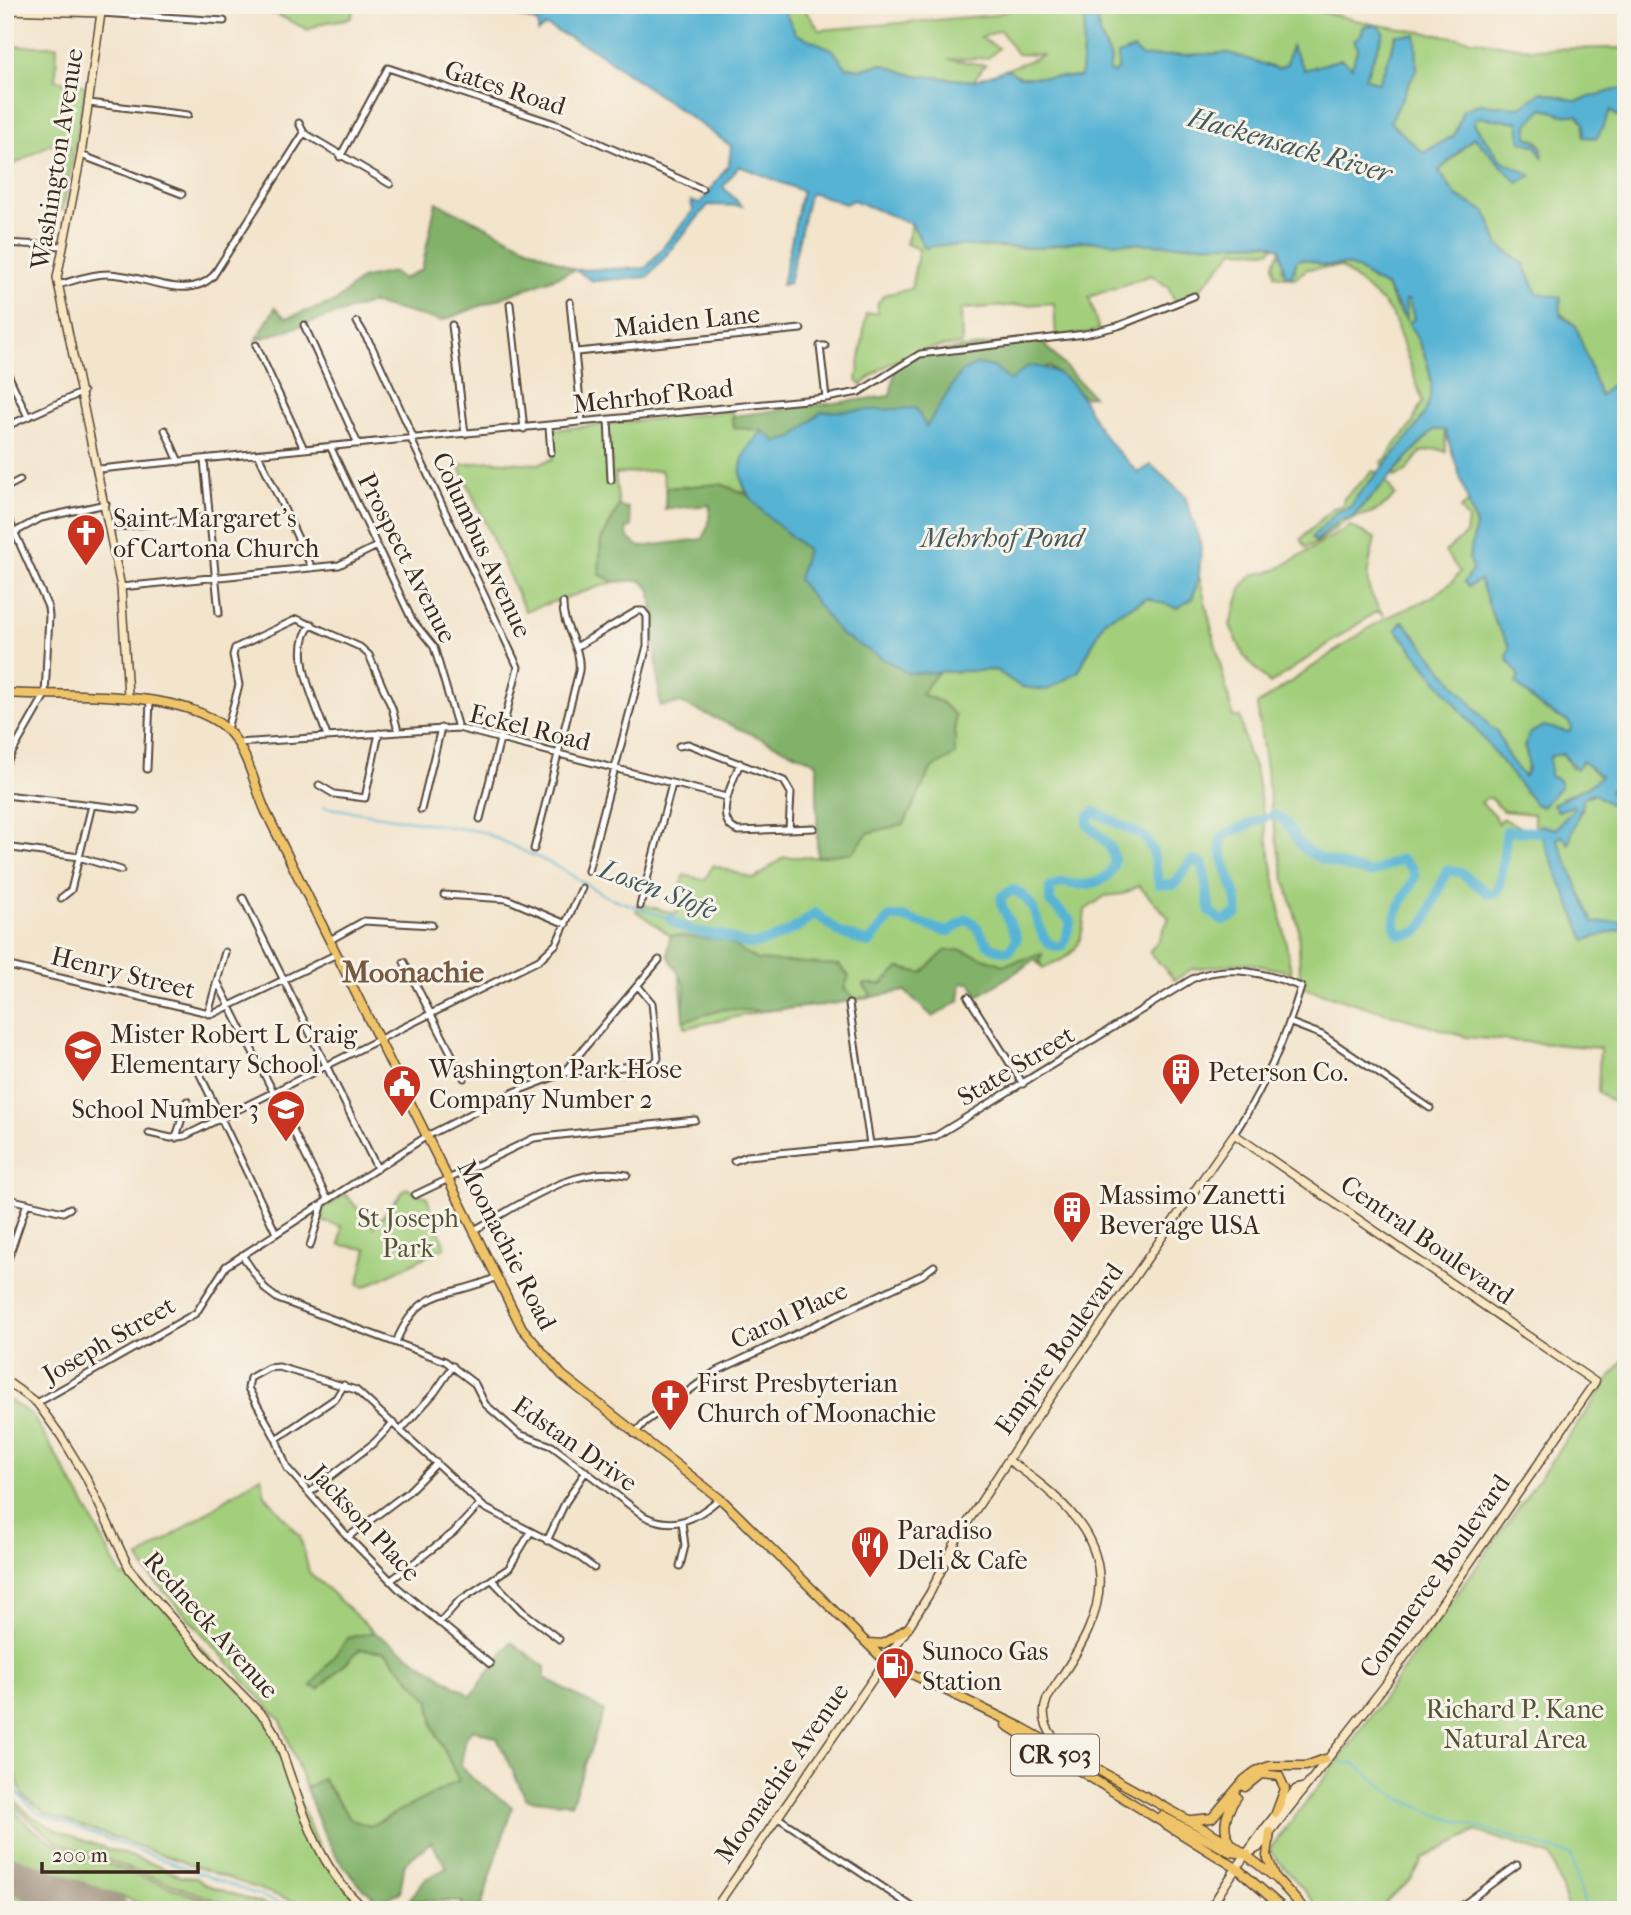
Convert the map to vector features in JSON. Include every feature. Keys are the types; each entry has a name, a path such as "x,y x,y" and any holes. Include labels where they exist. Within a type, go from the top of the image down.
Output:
{"main road":[{"name":"CR 503","path":"5,693 128,695 203,715 227,729 237,743"},
{"name":"Moonachie Road","path":"237,743 251,778 330,940 533,1345 562,1375 719,1499 886,1661"},
{"path":"865,1642 883,1644 908,1628"},
{"name":"CR 503","path":"886,1661 1070,1754 1233,1845 1277,1879 1305,1910"},
{"name":"CR 503","path":"971,1703 1238,1869 1285,1910"},
{"path":"1188,1819 1202,1821 1212,1818 1244,1780 1256,1771 1270,1766 1306,1766 1325,1759"},
{"path":"1233,1845 1227,1838 1227,1812 1249,1781 1261,1774 1272,1773 1283,1781 1285,1789 1276,1813"},
{"path":"1140,1806 1200,1833 1238,1856 1247,1854"},
{"path":"1270,1832 1266,1856 1277,1879"}],"street":[{"name":"Washington Avenue","path":"5,10 101,13 81,155 62,246 57,285 83,392 121,587 128,695"},
{"path":"101,13 224,21"},
{"name":"Gates Road","path":"340,157 388,68 561,126 702,189"},
{"path":"89,103 188,115"},
{"path":"299,122 304,133 340,157 390,184"},
{"path":"57,285 108,274 183,288 203,284 213,276 304,133"},
{"path":"81,155 182,194"},
{"path":"5,243 62,246"},
{"name":"Mehrhof Road","path":"99,469 826,398 859,392 896,366 920,354 1085,334 1118,326 1194,296"},
{"path":"570,302 582,422"},
{"path":"510,304 524,429"},
{"name":"Columbus Avenue","path":"356,322 372,346 518,667 500,739"},
{"path":"452,325 465,434"},
{"path":"304,326 358,444"},
{"name":"Maiden Lane","path":"577,352 801,329"},
{"path":"256,345 304,449"},
{"path":"825,346 820,346 826,398"},
{"path":"5,368 28,417"},
{"path":"5,427 83,392"},
{"path":"608,419 611,480"},
{"path":"549,427 551,452"},
{"path":"165,430 179,462"},
{"name":"Prospect Avenue","path":"330,446 412,620 434,647 458,728"},
{"path":"258,454 312,568"},
{"path":"204,460 219,613"},
{"path":"5,488 20,480"},
{"path":"15,532 41,518 106,504"},
{"path":"5,511 48,607 45,695 5,765"},
{"path":"110,528 211,517"},
{"path":"121,587 339,565 377,546"},
{"path":"534,849 579,671 576,647 564,619 563,603"},
{"path":"576,647 637,611 646,614 648,642 588,871"},
{"path":"227,729 239,692 233,655 235,648 291,619 312,624 360,647 369,655 392,708 398,731"},
{"path":"312,624 303,636 301,656 327,736"},
{"path":"147,769 150,700"},
{"path":"421,810 441,728"},
{"name":"Eckel Road","path":"237,743 458,728 726,797"},
{"path":"319,785 334,794 365,798 379,733"},
{"path":"480,820 500,739"},
{"path":"679,746 688,744 788,784 791,793 789,829"},
{"path":"740,763 726,797 727,820 734,830 814,828"},
{"path":"640,906 672,784"},
{"path":"5,795 136,810"},
{"path":"61,898 71,891 92,805"},
{"path":"5,847 79,857 121,870"},
{"path":"149,1133 176,1138 539,960 552,949 582,888"},
{"path":"444,895 507,900 566,923"},
{"path":"243,898 377,1168"},
{"path":"330,940 364,920 432,925"},
{"path":"208,1014 225,952"},
{"name":"Henry Street","path":"5,965 208,1014 230,1007 337,954"},
{"path":"558,1075 571,1066 659,960"},
{"path":"404,962 464,1078"},
{"name":"State Street","path":"734,1161 749,1155 936,1136 1200,975 1242,970 1301,987"},
{"path":"217,981 326,1201 310,1246"},
{"path":"558,1075 657,1063 652,1003 638,986"},
{"name":"Empire Boulevard","path":"886,1661 930,1593 958,1537 1008,1460 1258,1098 1291,1023 1301,987"},
{"path":"968,997 1023,1084"},
{"path":"849,1004 870,1144"},
{"path":"1291,1023 1322,1035 1430,1108"},
{"path":"195,1064 276,1233"},
{"name":"Joseph Street","path":"37,1403 196,1312 205,1303 220,1271 427,1136 512,1093 558,1075"},
{"path":"176,1138 187,1101"},
{"path":"415,1195 534,1138 695,1120"},
{"name":"Central Boulevard","path":"1234,1134 1595,1382"},
{"path":"474,1230 579,1178 613,1172 627,1175"},
{"path":"5,1198 63,1212 70,1208"},
{"path":"5,1268 27,1203"},
{"name":"Edstan Drive","path":"242,1255 271,1295 453,1366 474,1384 485,1404 519,1434 552,1446 644,1516 659,1522 682,1522"},
{"name":"Carol Place","path":"634,1434 645,1422 712,1374 922,1275 934,1266"},
{"path":"396,1342 405,1321 422,1303 438,1294 475,1288 497,1277"},
{"path":"401,1430 435,1392 453,1366"},
{"name":"Jackson Place","path":"344,1385 273,1367 248,1381 248,1388 276,1439 283,1462 309,1493 390,1581 490,1664"},
{"name":"Redneck Avenue","path":"5,1380 37,1403 86,1477 130,1570 272,1728 325,1864 348,1894 367,1910"},
{"name":"Commerce Boulevard","path":"1247,1854 1258,1849 1301,1794 1303,1787 1400,1666 1595,1382"},
{"path":"276,1439 336,1398 344,1385 361,1394 480,1504 530,1533 575,1554 594,1568"},
{"path":"309,1493 375,1442 393,1423"},
{"path":"1008,1460 1065,1503 1083,1528 1096,1562 1097,1594 1090,1625 1047,1699 1044,1712 1048,1731 1070,1754"},
{"path":"348,1538 408,1492 437,1463"},
{"path":"547,1541 565,1503 586,1471"},
{"path":"680,1566 685,1546 682,1522 702,1513 719,1499"},
{"path":"390,1581 453,1533 480,1504"},
{"path":"439,1623 459,1601 492,1580 516,1560 530,1533"},
{"path":"492,1580 522,1611 559,1639"},
{"name":"Moonachie Avenue","path":"714,1910 886,1661"},
{"name":"Commerce Boulevard","path":"1247,1854 1250,1844 1296,1789 1303,1787"},
{"path":"777,1817 917,1910"},
{"path":"1209,1910 1247,1854"},
{"path":"1456,1910 1517,1865"}],"green space":[{"path":"234,5 355,5 351,18 322,23 308,30 276,14 242,10"},
{"path":"781,5 801,5 820,30 994,15 1025,5 1086,5 1081,77 1020,77 1007,69 1044,55 1017,54 1000,30 981,38 999,48 988,58 948,59 985,65 973,81 912,75 882,64 862,69 846,67 832,49 796,35"},
{"path":"1096,5 1292,5 1377,25 1364,26 1352,67 1341,59 1305,70 1291,47 1287,65 1278,69 1229,53 1142,57 1113,73 1109,71 1111,58 1099,33"},
{"path":"1378,25 1529,49 1626,48 1626,87 1577,101 1542,92 1521,107 1479,104 1463,110 1454,135 1423,153 1390,122 1417,68 1396,35 1379,83 1365,78 1384,32"},
{"path":"9,46 57,46 56,80 86,86 63,210 58,209 58,174 70,147 50,144 15,164 5,166 5,78"},
{"path":"1543,107 1563,115 1578,115 1584,123 1583,136 1596,138 1611,109 1617,116 1626,112 1626,379 1620,377 1600,397 1576,326 1537,293 1524,264 1499,246 1486,212 1456,196 1439,171 1474,137 1518,182 1531,176 1501,160 1474,123 1477,116 1519,122 1521,141 1542,147 1538,141 1527,137 1528,124"},
{"path":"436,202 575,270 441,321 371,303 256,340 275,308 286,318 335,302 361,279 392,272 403,279 422,269"},
{"path":"912,224 925,248 938,245 1040,248 1079,240 1172,245 1267,243 1274,246 1270,251 1234,250 1194,296 1176,303 1168,287 1151,275 1089,297 1099,331 1056,337 1054,303 961,309 962,345 935,347 908,355 883,368 862,385 857,381 866,314 877,313 878,303 884,295 911,289 919,249 906,244"},
{"path":"1281,250 1284,257 1282,270 1295,271 1296,262 1300,259 1322,265 1347,265 1356,268 1386,286 1397,309 1407,321 1405,299 1409,300 1414,318 1409,324 1429,369 1430,406 1411,437 1383,467 1382,461 1410,427 1423,402 1394,318 1383,303 1341,267 1307,269 1295,279 1275,275 1274,263"},
{"path":"1038,338 1093,396 1084,397 1049,366 1010,382 961,372 926,428 821,412 793,439 777,442 763,431 733,427 732,416 890,396 896,366 920,354"},
{"path":"732,411 733,427 763,431 746,452 742,476 746,494 721,484 666,488 661,470 615,474 619,506 601,541 599,574 614,582 525,611 459,465 490,461 538,464 553,459 552,430"},
{"path":"1433,430 1445,430 1446,452 1438,449 1421,452 1406,471 1395,477 1393,474"},
{"path":"1373,471 1378,473 1351,507 1336,512 1312,538 1316,542 1339,520 1353,517 1386,481 1395,495 1382,507 1350,520 1316,544 1305,547 1301,539 1333,508 1342,506 1344,498"},
{"path":"720,484 746,494 807,550 908,672 938,672 921,694 941,702 955,715 955,755 931,769 904,824 868,833 853,852 817,857 817,763 681,703 660,706 651,590 641,580 614,582 599,574 601,541 619,506 628,508 632,527 626,528 628,538 640,547 703,539 709,523 710,505 665,509 666,488"},
{"path":"1468,503 1476,527 1469,558 1488,597 1494,620 1511,647 1507,658 1519,676 1517,683 1535,702 1569,722 1572,728 1569,732 1548,729 1524,747 1529,761 1524,778 1508,756 1497,731 1490,727 1403,621 1396,630 1544,805 1553,779 1550,776 1549,756 1563,754 1572,769 1581,760 1601,777 1589,786 1562,798 1573,806 1573,810 1555,830 1534,825 1534,814 1503,811 1491,798 1486,798 1481,803 1493,813 1498,824 1503,818 1557,839 1582,810 1583,798 1615,786 1626,791 1626,1131 1623,1108 1598,1092 1600,1048 1466,1037 1301,987 1306,980 1300,976 1298,925 1285,880 1273,820 1257,705 1374,625 1431,597 1452,582 1460,572 1445,552 1466,534 1468,520 1460,509"},
{"path":"1350,526 1375,538 1368,571 1368,586 1384,616 1377,611 1270,684 1244,656 1230,625 1242,587 1252,575 1276,570"},
{"path":"1199,576 1233,717 1240,717 1247,753 1255,768 1291,972 1246,963 1192,969 1175,980 1149,952 1159,940 1169,918 1139,886 1123,894 1105,896 1085,910 1082,932 1076,948 1063,959 1043,968 1039,962 1041,955 1003,965 961,950 922,973 900,968 881,985 864,985 873,997 856,999 844,989 821,983 823,1005 763,1011 685,1028 679,970 670,935 636,911 645,905 676,914 684,875 705,880 713,865 754,879 784,857 817,857 852,852 868,833 904,824 931,769 941,702 920,694 938,672 996,670 1021,687 1078,672 1105,620 1148,598 1192,599"},
{"path":"670,935 725,940 757,960 839,965 849,976 844,989 856,999 872,996 863,984 881,984 900,968 922,973 945,951 961,950 1003,965 1042,954 1039,962 1043,968 1035,960 978,996 971,983 961,983 959,1001 933,1017 905,991 832,1004 763,1011 725,1009 683,1021 685,985 668,955"},
{"name":"St Joseph Park","path":"406,1188 427,1197 445,1247 365,1287 358,1285 367,1249 340,1245 342,1227 322,1221 324,1202 328,1206 345,1194 374,1227"},
{"name":"Richard P. Kane Natural Area","path":"1626,1356 1626,1910 1569,1910 1551,1856 1476,1831 1424,1858 1411,1880 1376,1910 1321,1910 1269,1850 1344,1753"},
{"path":"5,1398 32,1415 83,1501 121,1576 136,1577 266,1719 325,1864 366,1910 318,1910 45,1813 23,1796 5,1744"},
{"path":"261,1476 265,1495 300,1536 309,1572 374,1632 348,1638 319,1689 360,1649 386,1652 430,1701 433,1726 459,1781 370,1826 351,1820 323,1779 306,1788 281,1721 146,1571 139,1558"},
{"path":"374,1632 471,1696 511,1642 545,1667 545,1678 604,1711 571,1804 526,1799 497,1738 473,1729 466,1737 461,1764 469,1776 512,1807 480,1910 458,1910 463,1902 409,1900 425,1879 447,1868 431,1842 405,1863 400,1892 379,1902 342,1864 326,1838 313,1807 306,1788 322,1779 351,1820 370,1826 459,1781 433,1726 430,1701 386,1652 360,1649 319,1689 311,1686 348,1638"},
{"path":"5,1786 18,1804 36,1819 59,1831 161,1867 181,1877 197,1878 204,1884 281,1910 242,1910 57,1842 12,1805 10,1807 30,1827 58,1846 233,1910 158,1910 5,1854"},
{"path":"5,1891 57,1910 5,1910"}],"water":[{"name":"Hackensack River","path":"490,5 781,5 796,34 832,49 846,67 862,69 882,64 912,75 973,81 1007,69 1020,77 1081,77 1086,5 1096,5 1099,33 1111,59 1109,71 1113,73 1118,69 1118,55 1134,49 1142,57 1229,53 1278,69 1287,64 1291,46 1305,70 1341,59 1352,67 1358,48 1354,40 1361,35 1364,26 1378,25 1384,32 1365,78 1379,83 1397,35 1416,35 1417,68 1390,122 1423,153 1454,136 1463,110 1479,104 1521,107 1542,92 1577,101 1626,87 1626,112 1617,117 1611,110 1597,138 1583,137 1584,123 1578,115 1563,115 1543,108 1528,124 1527,137 1539,145 1543,159 1536,146 1521,141 1519,122 1477,117 1474,124 1501,160 1531,175 1518,183 1474,137 1439,171 1456,196 1486,212 1499,246 1524,264 1537,293 1561,297 1560,315 1576,326 1600,396 1620,376 1626,379 1626,398 1620,402 1626,404 1622,415 1626,419 1626,791 1615,786 1610,791 1621,811 1592,793 1583,798 1569,844 1562,836 1557,839 1593,923 1626,921 1626,928 1585,940 1540,832 1541,825 1555,829 1573,810 1573,806 1558,811 1553,804 1589,786 1601,776 1582,761 1577,770 1563,754 1550,756 1550,776 1559,780 1561,786 1542,807 1535,804 1396,629 1403,621 1490,727 1497,731 1508,756 1524,777 1528,767 1526,744 1530,733 1544,726 1569,732 1572,728 1569,722 1534,702 1516,683 1519,676 1507,658 1510,647 1494,620 1480,580 1468,587 1464,582 1473,569 1469,558 1476,526 1445,430 1433,430 1352,518 1339,520 1315,542 1312,537 1337,512 1351,507 1361,491 1406,440 1427,408 1431,391 1430,372 1423,350 1409,324 1414,318 1409,300 1405,300 1407,321 1386,286 1347,265 1322,265 1300,259 1296,262 1292,277 1285,275 1280,248 1267,243 1172,245 1079,241 1040,248 938,245 925,248 912,224 853,200 845,204 814,193 809,195 789,283 782,285 802,191 739,166 723,187 742,206 708,205 648,277 593,281 575,270 646,268 693,211 691,201 700,204 729,164 731,146 593,49 546,26 538,32 538,23"},
{"name":"Mehrhof Pond","path":"978,364 996,368 1010,381 1028,366 1056,372 1066,379 1081,397 1105,437 1138,473 1151,465 1185,496 1201,546 1199,576 1192,599 1177,608 1147,598 1105,620 1078,672 1047,690 1021,687 996,670 908,673 840,634 798,579 807,550 762,510 742,482 741,466 747,449 763,431 777,442 793,438 821,412 916,408 926,427 961,372"}],"waterway":[{"name":"Losen Slofe","path":"324,807 483,832 562,869 605,896 670,919"},
{"name":"Losen Slofe","path":"670,919 688,929 721,935 747,944 764,942 784,934 815,913 840,933 869,943 890,917 902,917 944,931 950,931 967,919 978,928 992,947 1009,951 1017,939 1001,904 1002,896 1013,890 1023,895 1029,903 1044,938 1058,947 1063,945 1071,921 1050,902 1050,888 1063,882 1078,885 1096,882 1109,874 1113,867 1113,853 1087,823 1089,816 1095,812 1145,837 1153,852 1159,884 1174,885 1192,860 1203,864 1210,912 1223,921 1237,914 1237,904 1221,851 1221,842 1224,835 1264,818"},
{"name":"Losen Slofe","path":"1272,815 1285,822 1308,852 1325,860 1371,873 1402,859 1413,869 1415,877 1396,914 1396,929 1400,935 1417,932 1424,925 1447,870 1460,872 1489,894 1496,892 1500,884 1507,831 1540,832"},
{"path":"5,1755 18,1794 38,1813 298,1910"},
{"path":"1342,1762 1355,1764 1397,1797 1437,1815 1571,1855 1586,1910"}],"runway":[{"path":"5,1871 110,1910"}],"place":[{"name":"Saint Margaret's of Cartona Church","path":"86,567"},
{"name":"Mister Robert L Craig Elementary School","path":"83,1083"},
{"name":"Peterson Co.","path":"1181,1106"},
{"name":"Washington Park Hose Company Number 2","path":"402,1118"},
{"name":"School Number 3","path":"286,1143"},
{"name":"Massimo Zanetti Beverage USA","path":"1072,1244"},
{"name":"First Presbyterian Church of Moonachie","path":"670,1432"},
{"name":"Paradiso Deli & Cafe","path":"870,1579"},
{"name":"Sunoco Gas Station","path":"895,1700"}],"district":[{"name":"Moonachie","path":"413,972"}]}
